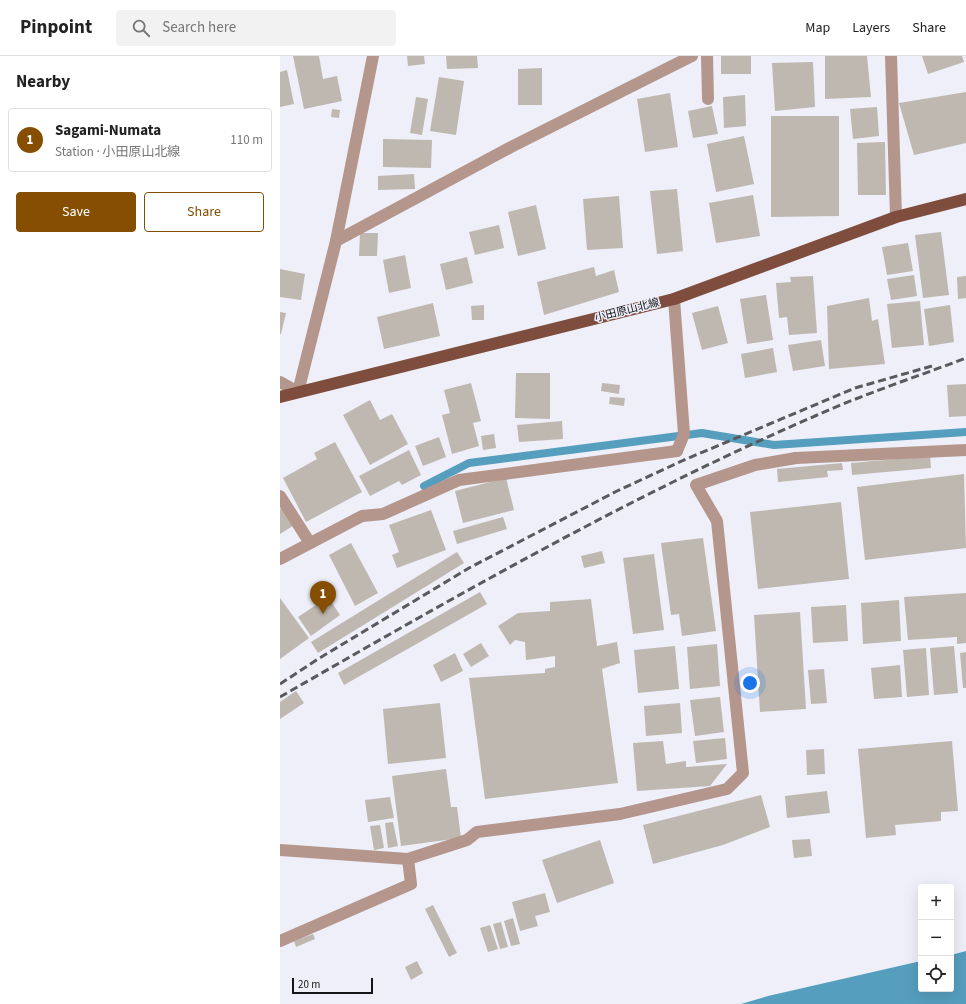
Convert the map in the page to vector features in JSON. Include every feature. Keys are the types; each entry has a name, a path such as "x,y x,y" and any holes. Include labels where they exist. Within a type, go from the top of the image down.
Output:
{"main road":[{"name":"小田原山北線","path":"280,397 674,299 896,217 966,199"}],"street":[{"path":"280,382 298,392 336,241 373,56"},
{"path":"336,241 510,147 692,56"},
{"path":"707,56 708,99"},
{"path":"890,56 896,217"},
{"path":"280,559 362,516 383,514 459,480 677,452 684,434 674,299"},
{"path":"280,850 408,859 467,840 477,832 620,814 727,789 743,773 718,521 696,485 755,465 796,458 966,450"},
{"path":"280,496 310,543"},
{"path":"280,942 411,884 408,859"}],"water":[{"path":"966,951 966,1004 741,1004 768,996 918,962 918,992 954,992 954,954"}],"building":[{"path":"293,56 319,56 323,79 337,76 342,101 304,109"},
{"path":"407,56 424,56 425,64 408,66"},
{"path":"446,56 477,56 478,68 447,69"},
{"path":"721,56 751,56 751,74 721,74"},
{"path":"825,56 867,56 871,97 825,99"},
{"path":"922,56 962,56 964,62 928,74"},
{"path":"813,62 815,107 775,111 772,63"},
{"path":"542,68 542,105 518,105 518,69"},
{"path":"287,70 294,104 280,107 280,72"},
{"path":"439,77 464,81 456,135 430,131"},
{"path":"966,92 966,143 914,155 899,103"},
{"path":"670,93 678,147 645,152 637,99"},
{"path":"745,95 746,126 724,128 723,97"},
{"path":"416,97 428,99 422,135 410,133"},
{"path":"712,106 718,134 693,138 688,111"},
{"path":"877,107 879,136 853,139 850,109"},
{"path":"332,109 340,110 339,118 331,117"},
{"path":"771,116 839,116 839,216 771,217"},
{"path":"744,136 754,184 716,192 707,144"},
{"path":"383,139 432,140 431,168 383,167"},
{"path":"885,142 886,195 858,195 857,143"},
{"path":"414,174 415,189 378,190 378,176"},
{"path":"677,189 683,251 657,254 650,191"},
{"path":"753,195 760,236 716,243 709,203"},
{"path":"619,196 623,248 587,250 583,199"},
{"path":"536,205 546,249 518,256 508,212"},
{"path":"499,225 504,248 475,255 469,232"},
{"path":"941,232 949,295 923,298 915,235"},
{"path":"360,233 378,233 377,256 359,256"},
{"path":"908,243 913,271 887,275 882,247"},
{"path":"405,255 411,288 389,293 383,260"},
{"path":"467,257 473,283 446,290 440,264"},
{"path":"594,267 596,276 614,270 619,292 544,315 537,282"},
{"path":"280,269 305,274 301,300 280,297"},
{"path":"914,275 917,296 891,300 887,279"},
{"path":"813,276 817,333 789,335 787,317 779,318 776,283 791,282 790,277"},
{"path":"966,276 966,298 958,299 957,277"},
{"path":"766,295 773,340 747,344 740,299"},
{"path":"869,298 872,321 878,319 885,364 829,369 827,306"},
{"path":"920,301 924,345 892,348 887,304"},
{"path":"433,303 440,336 384,349 377,317"},
{"path":"484,305 484,320 472,320 471,306"},
{"path":"950,305 954,342 929,346 924,309"},
{"path":"718,306 728,343 702,350 692,313"},
{"path":"280,312 286,313 281,334 280,334"},
{"path":"821,340 825,366 793,371 788,345"},
{"path":"773,348 777,372 745,378 741,354"},
{"path":"516,373 550,373 550,419 515,418"},
{"path":"471,383 481,421 473,423 479,446 452,454 442,415 450,413 444,390"},
{"path":"602,383 620,385 619,394 601,391"},
{"path":"966,384 966,416 949,417 947,385"},
{"path":"610,397 625,398 624,406 609,404"},
{"path":"370,400 380,420 392,414 408,444 370,465 343,415"},
{"path":"562,421 563,439 519,442 517,425"},
{"path":"494,434 496,448 483,450 481,436"},
{"path":"439,437 446,457 423,466 415,446"},
{"path":"335,442 362,492 306,522 283,478 317,459 314,453"},
{"path":"409,450 421,475 402,485 399,481 370,496 359,476"},
{"path":"930,456 931,468 852,475 851,463"},
{"path":"842,463 843,470 827,471 828,477 778,482 777,469"},
{"path":"964,474 966,548 865,560 857,487"},
{"path":"506,478 514,510 463,523 455,491"},
{"path":"841,502 849,579 758,589 750,512"},
{"path":"285,506 296,524 280,534 280,509"},
{"path":"431,510 446,550 397,568 392,555 399,552 389,525"},
{"path":"503,517 507,529 457,544 453,531"},
{"path":"703,538 716,631 682,636 679,614 671,615 661,543"},
{"path":"351,543 378,593 355,606 329,555"},
{"path":"602,551 605,563 584,568 581,556"},
{"path":"457,552 464,563 318,653 311,642"},
{"path":"654,554 664,630 633,634 623,558"},
{"path":"480,592 487,604 344,685 338,673"},
{"path":"966,593 966,643 957,644 957,637 908,640 904,597"},
{"path":"328,597 340,615 311,636 298,617"},
{"path":"280,598 309,638 280,659"},
{"path":"591,599 597,646 617,642 620,663 602,669 618,783 485,799 469,678 545,673 545,669 555,667 555,656 526,660 525,642 515,640 510,645 498,626 518,613 550,611 550,602"},
{"path":"899,600 901,641 863,644 861,603"},
{"path":"846,605 848,641 813,643 811,607"},
{"path":"800,612 806,709 760,712 754,615"},
{"path":"481,643 489,656 471,667 463,654"},
{"path":"717,644 720,686 690,689 687,647"},
{"path":"675,646 679,689 638,693 634,650"},
{"path":"954,646 958,693 934,695 930,648"},
{"path":"926,648 929,695 907,697 903,650"},
{"path":"966,652 966,688 963,688 960,653"},
{"path":"455,653 463,671 441,682 433,665"},
{"path":"900,665 902,697 874,699 871,668"},
{"path":"824,669 827,703 811,704 808,670"},
{"path":"296,691 304,703 280,719 280,702"},
{"path":"720,697 724,732 695,736 690,700"},
{"path":"440,703 446,758 388,764 383,709"},
{"path":"680,703 682,733 646,736 644,706"},
{"path":"725,738 727,759 696,763 693,741"},
{"path":"663,741 666,764 686,761 686,767 727,764 710,786 637,791 633,743"},
{"path":"952,741 958,811 941,812 941,821 895,825 896,835 866,838 858,749"},
{"path":"824,749 825,774 807,775 806,750"},
{"path":"446,769 451,807 457,807 461,838 401,846 392,776"},
{"path":"827,791 830,813 787,818 785,796"},
{"path":"761,795 770,827 723,845 653,864 643,825"},
{"path":"390,797 394,818 368,822 365,800"},
{"path":"393,822 398,846 388,848 385,823"},
{"path":"380,825 384,848 374,850 370,826"},
{"path":"810,839 812,856 794,858 792,840"},
{"path":"600,840 614,883 557,903 542,860"},
{"path":"545,893 550,912 535,916 538,926 520,931 512,902"},
{"path":"433,905 457,953 449,957 425,909"},
{"path":"513,918 520,944 511,946 504,921"},
{"path":"501,922 508,947 500,949 493,924"},
{"path":"490,925 498,949 488,952 480,928"},
{"path":"313,934 315,939 296,947 294,941"},
{"path":"417,961 423,973 411,980 405,967"}],"waterway":[{"path":"424,486 469,463 702,433 774,445 966,432"}],"railway":[{"path":"280,697 543,549 678,480 746,447 834,408 966,358"},
{"path":"280,684 318,659 469,568 617,491 684,460 855,388 932,366"}],"place":[{"name":"Sagami-Numata","path":"323,614"}]}
